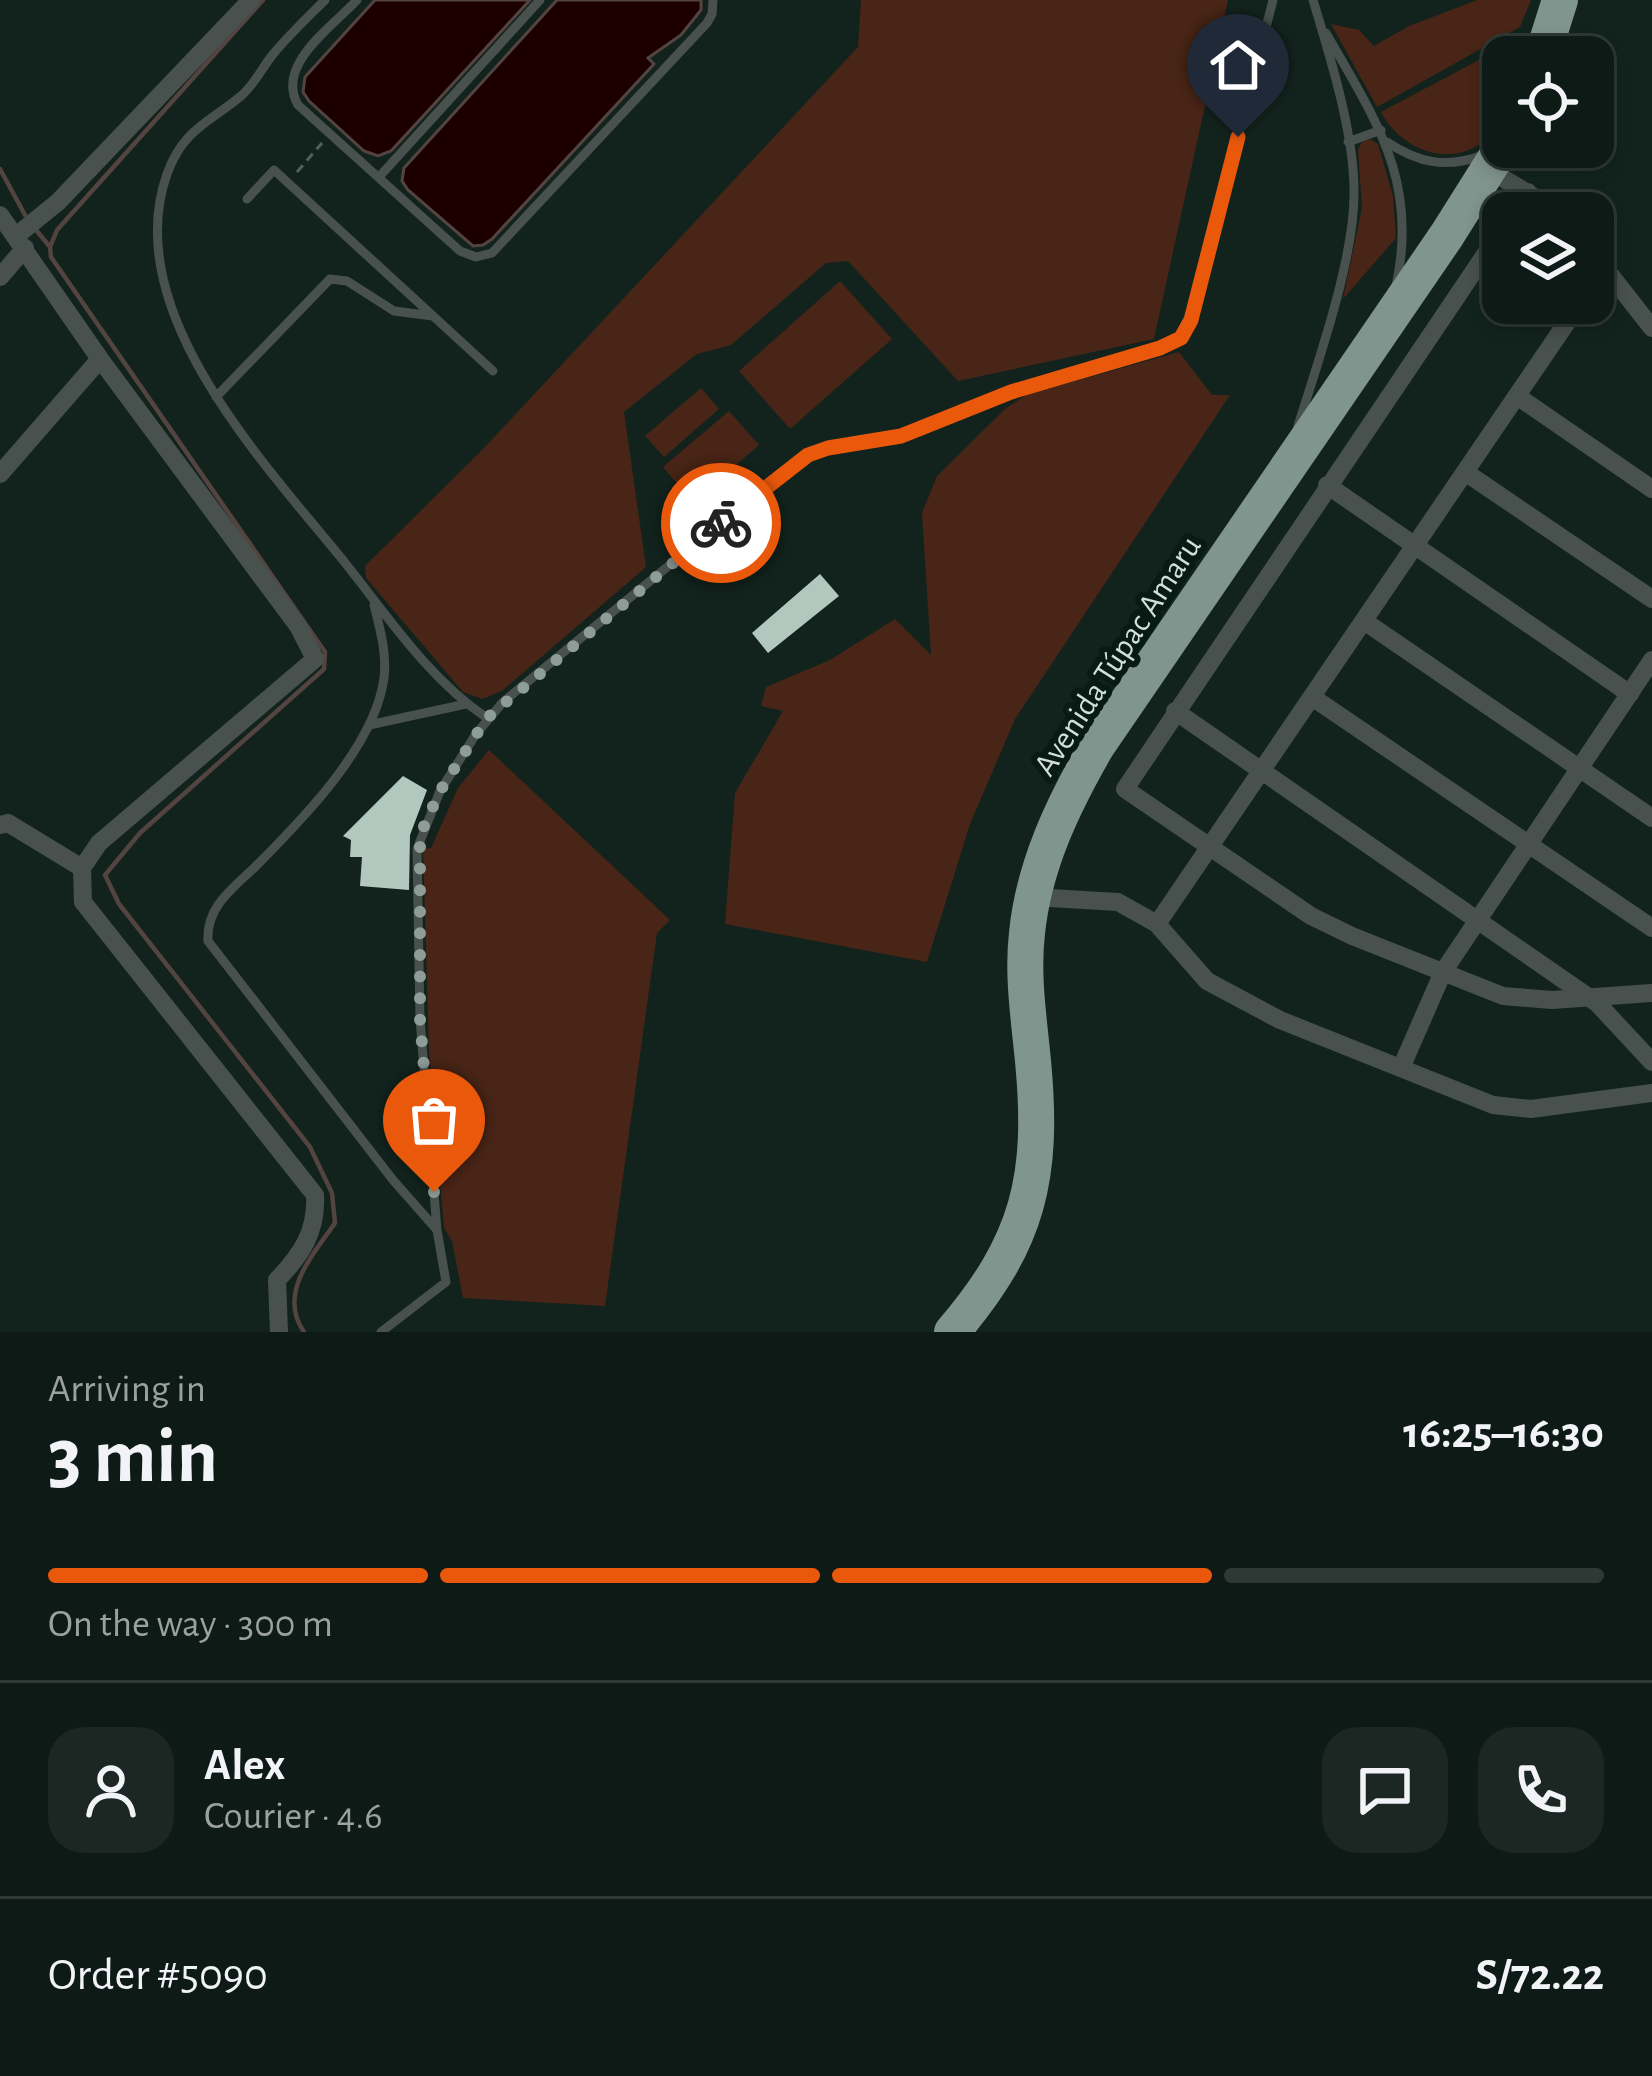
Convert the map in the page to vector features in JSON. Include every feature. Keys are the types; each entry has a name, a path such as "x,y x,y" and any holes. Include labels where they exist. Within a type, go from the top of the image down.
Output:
{"highway":[{"path":"1549,36 1560,0"},
{"name":"Avenida Túpac Amaru","path":"952,1332 1012,1248 1032,1184 1039,1124 1025,973 1033,897 1060,815 1097,746 1488,168"}],"street":[{"path":"0,277 20,242 251,0"},
{"path":"1510,168 1528,192"},
{"path":"0,215 298,626 315,659 99,843 82,868 83,902 315,1196 316,1223 296,1261 277,1280 279,1332"},
{"path":"1482,259 1125,789 1311,916 1503,996 1527,1000 1652,992"},
{"path":"1614,287 1652,328"},
{"path":"1157,924 1566,324"},
{"path":"0,474 100,359"},
{"path":"1516,396 1652,489"},
{"path":"1465,472 1652,598"},
{"path":"1327,485 1630,694"},
{"path":"1364,621 1652,818"},
{"path":"1401,1068 1443,972 1475,919 1652,660"},
{"path":"1312,697 1652,928"},
{"path":"1175,711 1589,997 1652,1062"},
{"path":"0,825 8,824 82,868"},
{"path":"1033,897 1118,902 1157,924 1207,981 1280,1020 1493,1105 1531,1109 1652,1093"}],"lane":[{"path":"325,0 274,52 240,97 209,116 182,145 166,176 159,204 161,265 182,329 232,422 372,598 466,704 487,718"},
{"path":"357,0 292,73 290,84 298,105 460,251 476,257 492,253 707,23 713,0"},
{"path":"379,176 540,0"},
{"path":"381,1332 446,1282 437,1230 420,1019 417,849 440,791 487,718 808,455 901,436 1011,392 1181,338 1191,320 1273,0"},
{"path":"1283,474 1321,352 1352,225 1354,186 1348,142 1312,0"},
{"path":"1319,21 1387,142 1400,199 1402,244 1381,332"},
{"path":"1348,142 1381,130"},
{"path":"1387,142 1416,159 1448,163 1482,157"},
{"path":"247,200 274,170 493,371"},
{"path":"217,397 330,280 347,281 394,311 433,316"},
{"path":"372,598 385,675 368,725 315,807 212,911 208,941 437,1230"},
{"path":"368,725 466,704"}],"path":[{"path":"288,183 330,133"}],"shaded area":[{"path":"375,0 530,0 391,151 378,156 364,151 303,92 305,77"},
{"path":"557,0 701,0 701,10 681,35 648,58 654,64 492,239 473,246 408,190 402,181 404,168"},
{"path":"861,0 1228,0 1154,339 958,381 848,261 826,263 731,345 697,354 624,412 646,567 502,691 482,699 463,692 366,578 365,566 484,448 858,47"},
{"path":"1477,0 1531,0 1520,27 1504,36 1482,36 1482,48 1377,107 1331,24 1359,30 1374,46 1409,26"},
{"path":"1482,58 1482,142 1447,154 1428,151 1394,130 1381,112"},
{"path":"1370,139 1378,144 1393,196 1396,238 1343,299 1362,208 1358,150"},
{"path":"840,281 892,339 790,429 739,371"},
{"path":"1179,352 1212,395 1230,395 1015,719 970,824 927,962 725,924 735,793 783,711 761,706 766,687 830,660 895,619 931,655 922,513 937,476 1005,409 1026,395"},
{"path":"701,388 719,409 664,457 645,436"},
{"path":"729,411 759,445 693,502 663,467"},
{"path":"489,750 670,920 657,933 605,1306 463,1298 452,1241 444,1228 429,1052 423,849 431,848 458,788"}],"building":[{"path":"766,501 776,513 732,549 721,537"},
{"path":"820,574 839,596 768,653 752,633"},
{"path":"403,776 427,790 410,835 409,890 360,886 362,857 350,857 351,840 343,836"}],"waterway":[{"path":"263,0 57,230 50,247 51,257 325,652 324,669 140,833 105,875 119,904 310,1147 332,1193 335,1223 308,1261 296,1289 294,1303 304,1332"},
{"path":"0,169 25,215"},
{"path":"36,230 50,247"}],"way so far":[{"path":"434,1192 420,1019 420,835 440,791 487,718 721,523"}],"route":[{"path":"721,523 808,455 901,436 1011,392 1173,344 1191,320 1238,137"}]}
